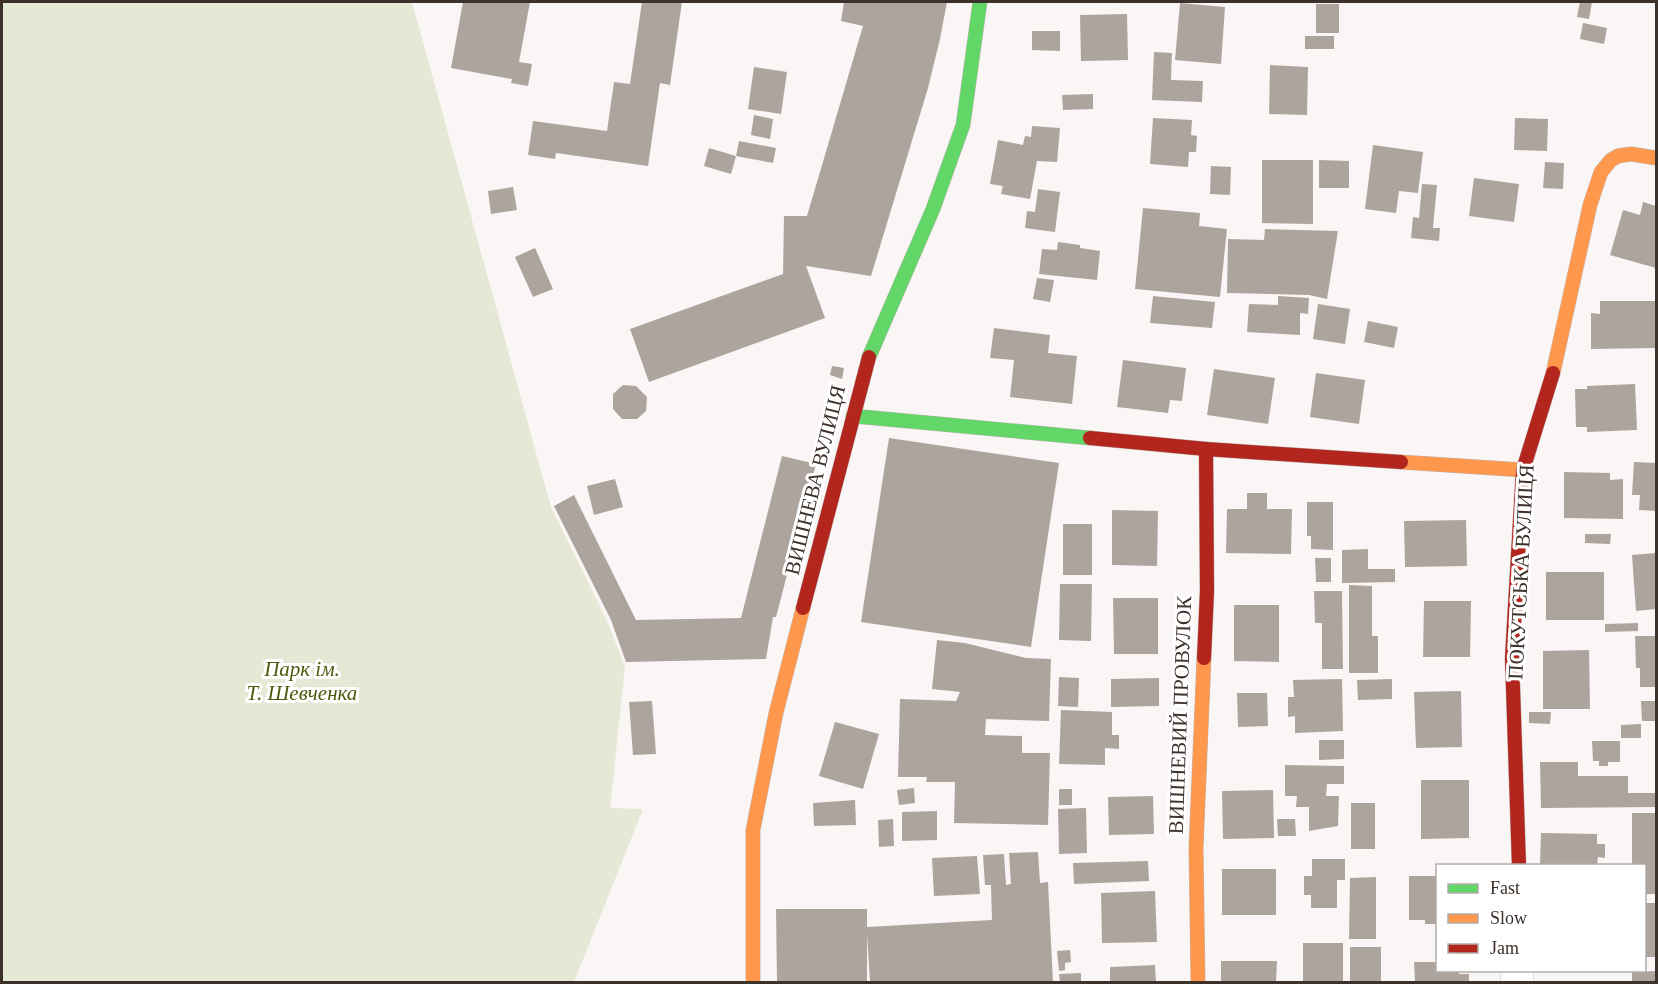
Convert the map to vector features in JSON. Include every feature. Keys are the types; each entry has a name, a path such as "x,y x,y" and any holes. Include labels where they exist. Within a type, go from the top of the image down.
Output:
{"street":[{"name":"ВИШНЕВА ВУЛИЦЯ","path":"753,982 753,830 776,713 868,359 933,208 963,125 981,2"},
{"name":"ПОКУТСЬКА ВУЛИЦЯ","path":"1519,864 1512,658 1523,470 1552,376 1597,179 1604,166 1615,157 1627,154 1656,158"},
{"path":"853,416 1206,449 1523,470"},
{"name":"ВИШНЕВИЙ ПРОВУЛОК","path":"1198,982 1196,848 1207,591 1206,449"}],"green space":[{"name":"Парк ім. Т. Шевченка","path":"2,2 412,2 551,507 608,623 625,667 610,808 643,809 574,982 2,982"}],"building":[{"path":"463,2 530,2 519,62 532,64 528,86 511,83 512,79 451,68"},
{"path":"642,2 682,2 670,85 660,83 648,166 556,153 555,159 528,155 533,121 607,131 614,82 630,84"},
{"path":"844,2 947,2 928,88 871,276 806,266 825,318 649,382 630,329 783,274 784,216 807,216 863,26 841,21"},
{"path":"1580,2 1592,2 1589,19 1577,17"},
{"path":"1180,3 1225,7 1221,64 1175,60"},
{"path":"1316,4 1339,4 1339,33 1316,33"},
{"path":"1127,14 1128,60 1081,61 1080,15"},
{"path":"1583,23 1607,28 1604,44 1580,39"},
{"path":"1032,31 1060,31 1060,51 1032,50"},
{"path":"1305,36 1334,36 1334,49 1305,49"},
{"path":"1154,52 1172,53 1171,80 1203,81 1202,102 1152,100"},
{"path":"1270,65 1308,67 1307,115 1269,114"},
{"path":"754,67 787,72 781,114 748,109"},
{"path":"1093,94 1093,109 1063,110 1062,95"},
{"path":"754,115 773,119 770,139 751,135"},
{"path":"1153,118 1192,120 1191,135 1197,136 1196,152 1189,152 1188,167 1150,164"},
{"path":"1515,118 1548,119 1547,151 1514,150"},
{"path":"1032,126 1060,128 1057,162 1037,161 1030,199 1001,194 1003,186 990,184 998,140 1023,145 1025,136 1031,137"},
{"path":"739,141 776,148 773,163 736,156"},
{"path":"1373,145 1423,152 1418,193 1399,191 1396,213 1365,209"},
{"path":"709,148 736,156 731,174 704,166"},
{"path":"1262,160 1313,160 1313,224 1262,223"},
{"path":"1319,160 1349,161 1349,188 1319,188"},
{"path":"1545,162 1564,163 1563,189 1543,188"},
{"path":"1211,166 1231,167 1230,195 1210,194"},
{"path":"1474,178 1519,184 1514,222 1469,216"},
{"path":"1422,184 1437,185 1433,228 1440,228 1439,241 1411,238 1413,217 1419,218"},
{"path":"513,187 517,210 491,214 488,191"},
{"path":"1038,189 1060,192 1055,232 1025,228 1027,211 1035,212"},
{"path":"1643,202 1656,206 1656,268 1610,255 1623,210 1640,215"},
{"path":"1143,208 1200,213 1199,226 1227,229 1220,297 1135,289"},
{"path":"1265,229 1338,231 1327,299 1309,295 1227,293 1228,239 1264,240"},
{"path":"1058,242 1100,251 1097,280 1039,274 1042,249 1057,250"},
{"path":"535,248 553,289 533,297 515,257"},
{"path":"1037,278 1054,280 1050,302 1033,299"},
{"path":"1153,296 1215,302 1212,328 1150,323"},
{"path":"1278,296 1309,298 1308,314 1300,313 1300,335 1247,332 1249,304 1278,305"},
{"path":"1600,301 1656,301 1656,348 1591,349 1591,313 1600,314"},
{"path":"1318,304 1350,309 1345,344 1313,339"},
{"path":"1368,321 1398,327 1394,348 1364,342"},
{"path":"994,328 1050,335 1048,353 1077,356 1072,404 1010,397 1014,360 990,358"},
{"path":"1123,360 1186,368 1182,401 1170,400 1168,413 1117,407"},
{"path":"832,366 844,368 842,379 830,375"},
{"path":"1214,369 1275,378 1268,424 1207,415"},
{"path":"1316,373 1365,380 1359,424 1310,417"},
{"path":"1635,384 1637,430 1587,432 1587,427 1576,427 1575,389 1587,389 1587,386"},
{"path":"623,385 636,386 647,397 646,411 637,419 622,419 613,409 613,394"},
{"path":"889,438 1059,463 1031,647 861,622"},
{"path":"782,456 816,464 776,617 773,617 766,659 626,662 611,620 554,506 574,495 636,620 741,618"},
{"path":"1634,462 1656,463 1656,511 1639,510 1640,495 1632,495"},
{"path":"1564,472 1610,473 1610,480 1623,479 1623,519 1564,518"},
{"path":"615,479 623,507 594,515 587,486"},
{"path":"1247,493 1267,493 1267,509 1292,509 1291,554 1226,553 1227,509 1247,509"},
{"path":"1307,502 1333,502 1333,550 1311,549 1311,536 1307,536"},
{"path":"1112,510 1158,511 1157,566 1112,565"},
{"path":"1466,520 1467,566 1405,567 1404,521"},
{"path":"1063,524 1092,524 1092,575 1063,575"},
{"path":"1585,534 1611,534 1610,544 1585,543"},
{"path":"1368,549 1368,569 1395,569 1395,582 1342,583 1342,550"},
{"path":"1656,553 1656,609 1636,611 1632,555"},
{"path":"1315,558 1331,558 1331,582 1316,582"},
{"path":"1546,572 1604,572 1604,620 1546,620"},
{"path":"1060,584 1092,584 1091,641 1059,640"},
{"path":"1349,585 1372,586 1372,636 1378,636 1378,673 1349,673"},
{"path":"1314,591 1342,591 1343,669 1322,669 1322,623 1315,623"},
{"path":"1113,598 1158,598 1158,654 1114,654"},
{"path":"1424,601 1471,601 1470,657 1423,657"},
{"path":"1234,605 1279,605 1279,662 1234,661"},
{"path":"1638,623 1638,631 1605,632 1605,624"},
{"path":"1635,636 1656,636 1656,687 1640,687 1640,668 1636,668"},
{"path":"937,640 965,643 1026,658 1051,659 1049,721 986,719 985,735 1022,736 1022,753 1050,753 1048,825 954,823 955,782 926,782 927,777 898,777 900,699 956,701 960,692 932,689"},
{"path":"1589,650 1590,709 1543,709 1543,651"},
{"path":"1059,677 1079,678 1078,707 1058,706"},
{"path":"1159,678 1159,706 1111,707 1111,679"},
{"path":"1342,679 1343,731 1295,733 1295,716 1288,717 1288,697 1294,697 1293,680"},
{"path":"1392,679 1392,699 1358,700 1357,680"},
{"path":"1461,691 1462,747 1416,748 1414,692"},
{"path":"1237,693 1267,693 1268,726 1238,727"},
{"path":"652,701 656,754 633,755 629,702"},
{"path":"1641,701 1656,701 1656,721 1642,721"},
{"path":"1061,710 1112,712 1112,735 1119,735 1119,749 1105,748 1105,765 1059,764"},
{"path":"1529,712 1551,712 1550,724 1529,723"},
{"path":"835,722 879,734 863,789 819,776"},
{"path":"1641,724 1641,738 1621,738 1621,725"},
{"path":"1319,740 1344,740 1344,759 1319,760"},
{"path":"1592,741 1620,741 1620,762 1608,762 1608,766 1599,766 1599,761 1593,761"},
{"path":"1540,762 1578,762 1578,776 1628,776 1628,793 1656,793 1656,807 1541,808"},
{"path":"1285,765 1344,766 1344,784 1327,784 1326,796 1339,796 1338,826 1309,831 1309,807 1296,807 1297,796 1285,796"},
{"path":"1421,780 1469,780 1469,838 1421,839"},
{"path":"914,788 915,803 899,805 897,790"},
{"path":"1059,789 1072,789 1072,805 1059,805"},
{"path":"1273,790 1274,838 1223,839 1222,791"},
{"path":"1153,796 1154,834 1109,835 1108,797"},
{"path":"855,800 856,825 814,826 813,803"},
{"path":"1351,803 1375,803 1375,849 1351,849"},
{"path":"1086,808 1087,853 1059,854 1058,809"},
{"path":"937,811 937,840 902,841 902,812"},
{"path":"1632,813 1656,813 1656,894 1646,894 1646,864 1632,864"},
{"path":"893,819 894,846 879,847 878,820"},
{"path":"1277,819 1295,819 1296,836 1278,836"},
{"path":"1541,833 1597,834 1597,844 1605,844 1605,858 1598,857 1597,864 1540,864"},
{"path":"1038,852 1040,883 1048,882 1053,982 870,982 867,935 867,982 777,982 776,909 867,909 867,927 992,920 991,885 985,885 983,855 1004,854 1006,885 1011,884 1009,853"},
{"path":"977,856 980,894 934,896 932,858"},
{"path":"1312,859 1345,859 1345,880 1337,880 1337,908 1311,908 1311,895 1304,895 1304,876 1312,876"},
{"path":"1148,861 1149,881 1074,884 1073,863"},
{"path":"1222,869 1276,869 1276,915 1222,915"},
{"path":"1409,876 1436,876 1436,924 1425,924 1425,920 1409,920"},
{"path":"1376,877 1376,939 1349,939 1350,878"},
{"path":"1155,891 1157,942 1102,943 1101,893"},
{"path":"1646,903 1656,903 1656,957 1646,957"},
{"path":"1303,943 1343,943 1343,982 1303,982"},
{"path":"1350,947 1381,947 1381,982 1350,982"},
{"path":"1070,950 1071,962 1065,963 1065,970 1059,971 1057,951"},
{"path":"1221,961 1277,961 1276,982 1221,982"},
{"path":"1414,962 1436,962 1436,972 1469,974 1469,982 1415,982"},
{"path":"1155,965 1156,982 1110,982 1110,967"},
{"path":"1656,971 1656,982 1632,982 1632,972"},
{"path":"1081,973 1081,982 1060,982 1059,974"}],"traffic: fast":[{"path":"869,357 933,209 963,125 980,2"},
{"path":"853,416 1090,438"}],"traffic: slow":[{"path":"1553,373 1590,205 1601,172 1611,160 1618,156 1631,154 1656,158"},
{"path":"1401,462 1523,470"},
{"path":"753,982 753,830 776,713 803,608"},
{"path":"1198,982 1196,848 1204,658"}],"traffic: jam":[{"path":"803,608 869,357"},
{"path":"1519,864 1512,658 1523,470 1553,373"},
{"path":"1090,438 1206,449 1401,462"},
{"path":"1204,658 1207,591 1206,449"}]}
